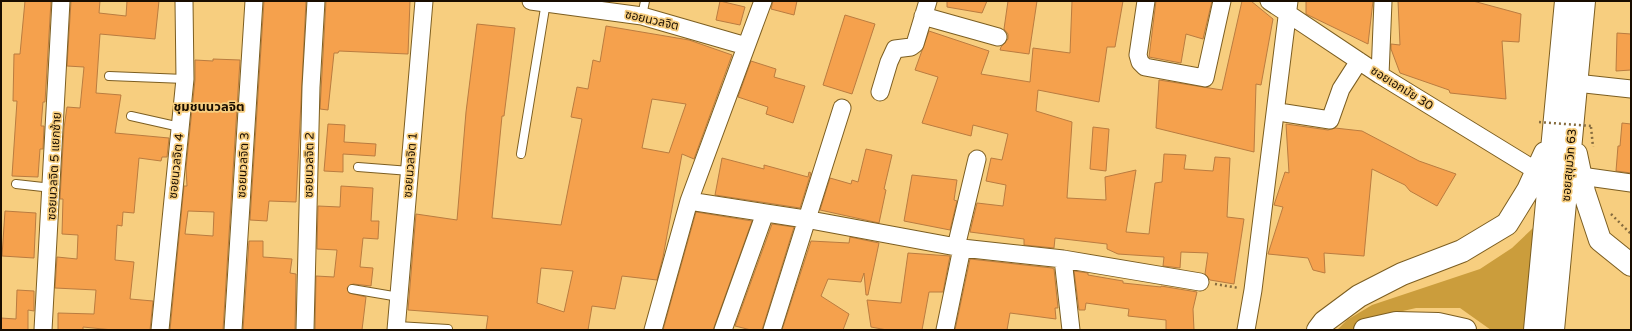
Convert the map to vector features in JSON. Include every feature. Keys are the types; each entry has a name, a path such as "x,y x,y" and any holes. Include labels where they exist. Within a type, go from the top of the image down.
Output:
{"main road":[{"name":"ซอยสุขุมวิท 63","path":"1535,330 1566,1"},
{"name":"ซอยสุขุมวิท 63","path":"1553,330 1554,130 1576,83 1584,1"},
{"path":"1318,330 1324,322 1359,296 1402,274 1462,251 1507,224 1538,171 1554,130"},
{"path":"1554,130 1581,176 1600,240 1631,265"},
{"path":"1366,330 1396,323 1438,324 1465,330"}],"street":[{"name":"ซอยนวลจิต 5 แยกซ้าย","path":"43,330 52,188 61,1"},
{"name":"ซอยนวลจิต 4","path":"160,330 185,79 184,1"},
{"name":"ซอยนวลจิต 3","path":"233,330 254,1"},
{"name":"ซอยนวลจิต 2","path":"305,330 311,87 316,1"},
{"name":"ซอยนวลจิต 1","path":"396,328 424,1"},
{"path":"654,330 689,201 763,1"},
{"path":"1146,1 1138,55 1140,62 1145,67 1206,78 1222,1"},
{"name":"ซอยเอกมัย 30","path":"1269,1 1288,7 1359,61 1380,75 1538,171"},
{"path":"1380,75 1383,1"},
{"name":"ซอยนวลจิต","path":"539,2 644,8 746,46"},
{"path":"1246,330 1253,290 1288,7"},
{"path":"880,92 889,62 895,49 913,46 926,9 998,37"},
{"path":"1285,113 1330,120 1341,89 1359,61"},
{"path":"1576,83 1631,89"},
{"path":"772,330 805,219 842,108"},
{"path":"945,330 959,248 977,158"},
{"path":"1581,176 1631,183"},
{"path":"689,201 805,219 959,248 1063,259 1200,282"},
{"path":"723,330 765,213"},
{"path":"1063,259 1071,330"}],"lane":[{"path":"521,154 539,2"},
{"path":"109,76 185,79"},
{"path":"131,116 180,127"},
{"path":"358,167 410,172"},
{"path":"16,184 52,188"},
{"path":"352,289 399,297"},
{"path":"396,328 448,330"}],"path":[{"path":"1554,130 1591,126 1594,150"},
{"path":"1200,282 1253,290"}],"shaded area":[{"path":"1533,228 1526,330 1491,330 1460,308 1416,308 1377,317 1354,330 1337,330 1347,320 1372,305 1480,269 1512,248"}],"building":[{"path":"25,1 51,1 45,102 43,102 41,126 44,126 43,149 40,149 38,177 12,176 17,101 13,101 14,54 20,54"},
{"path":"71,1 100,1 99,13 126,16 127,1 159,1 155,39 100,34 96,93 121,95 115,133 169,138 167,157 162,157 161,161 139,158 134,213 123,212 122,226 117,225 115,260 134,262 130,299 153,301 150,330 113,330 83,327 83,330 58,330 58,313 94,314 96,290 55,288 57,257 77,259 78,235 62,234 63,199 60,199 64,128 67,107 80,108 84,67 67,66"},
{"path":"264,1 306,1 296,202 269,201 267,221 250,220"},
{"path":"326,1 410,1 408,54 339,51 338,53 334,53 328,110 320,109"},
{"path":"720,1 745,7 740,25 716,20"},
{"path":"773,1 797,1 794,15 771,9"},
{"path":"947,1 987,1 982,13 947,7"},
{"path":"1008,1 1037,1 1029,54 1000,50 1008,39 1008,34 1004,29"},
{"path":"1072,1 1123,1 1115,47 1107,47 1099,102 1038,90 1036,111 1072,122 1067,198 1106,200 1105,177 1136,170 1126,232 1149,234 1155,183 1162,182 1164,154 1186,155 1184,169 1213,171 1215,157 1230,158 1227,217 1244,219 1234,284 1210,280 1205,274 1208,253 1181,252 1180,268 1163,266 1164,257 1118,254 1107,249 1107,244 1055,238 1054,248 1024,245 1024,239 970,232 977,203 1003,206 1006,185 986,181 991,158 1002,160 1008,134 973,125 971,136 922,123 938,77 915,70 929,31 989,51 981,74 1030,82 1033,48 1070,53"},
{"path":"1156,1 1212,1 1203,39 1186,34 1181,63 1149,57"},
{"path":"1242,1 1251,1 1273,19 1261,85 1256,84 1254,152 1156,128 1159,80 1222,90"},
{"path":"1306,1 1373,1 1368,44 1306,14"},
{"path":"1398,1 1473,1 1521,14 1519,42 1502,41 1506,99 1450,93 1449,90 1400,73 1391,49 1391,44 1400,45"},
{"path":"845,15 875,24 852,94 823,85"},
{"path":"477,24 515,28 504,116 502,116 492,218 561,225 582,119 571,117 577,87 588,89 593,60 600,62 606,26 689,40 732,55 694,159 682,154 663,257 657,280 622,276 615,309 592,306 588,330 486,330 488,316 408,310 416,214 457,220 466,112","holes":["652,99 686,104 669,153 642,148","541,268 573,271 564,312 537,303"]},
{"path":"1617,33 1631,34 1631,70 1616,71"},
{"path":"213,59 240,60 223,330 170,330 184,186 187,186 186,168 195,80 195,60 213,61","holes":["188,211 214,212 213,236 185,234"]},
{"path":"751,61 776,69 774,77 805,86 793,123 766,114 768,107 738,97"},
{"path":"1622,123 1631,124 1631,173 1616,171"},
{"path":"328,124 345,125 344,142 376,144 375,156 343,154 343,172 324,171"},
{"path":"1286,124 1328,130 1335,128 1362,131 1419,161 1456,174 1437,206 1410,191 1405,185 1372,169 1364,256 1324,253 1325,273 1313,270 1308,258 1268,254 1283,207 1274,205 1285,172 1289,173"},
{"path":"1093,127 1109,129 1106,171 1090,169"},
{"path":"866,149 892,155 884,189 886,190 879,223 820,210 830,178 851,184 852,180 858,182"},
{"path":"722,158 764,169 764,165 808,177 809,172 811,173 800,208 715,195"},
{"path":"912,175 957,180 954,200 957,201 950,230 904,221"},
{"path":"341,186 373,188 371,221 379,221 378,239 363,238 360,267 373,268 371,286 353,284 347,288 349,293 366,297 362,330 315,330 316,276 334,277 337,250 317,249 318,206 340,207"},
{"path":"5,211 36,213 34,258 2,256"},
{"path":"696,212 752,221 713,330 663,330"},
{"path":"772,224 794,227 762,330 751,330 735,326"},
{"path":"850,237 879,243 868,295 866,295 864,273 861,282 828,279 821,296 849,314 843,330 782,330 811,241 849,243"},
{"path":"249,241 263,241 263,257 292,259 290,273 296,274 295,330 243,330"},
{"path":"908,253 950,256 943,292 929,292 922,330 887,330 871,327 867,300 901,303"},
{"path":"970,259 1054,269 1058,308 1055,308 1056,319 1010,313 1007,330 955,330"},
{"path":"1074,271 1123,281 1123,283 1161,286 1197,292 1193,309 1194,330 1166,330 1166,320 1128,316 1129,309 1086,303 1085,310 1079,310"},
{"path":"17,290 34,291 34,311 28,310 28,330 1,330 1,318 16,319"}],"district":[{"name":"ชุมชนนวลจิต","path":"209,107"}]}
